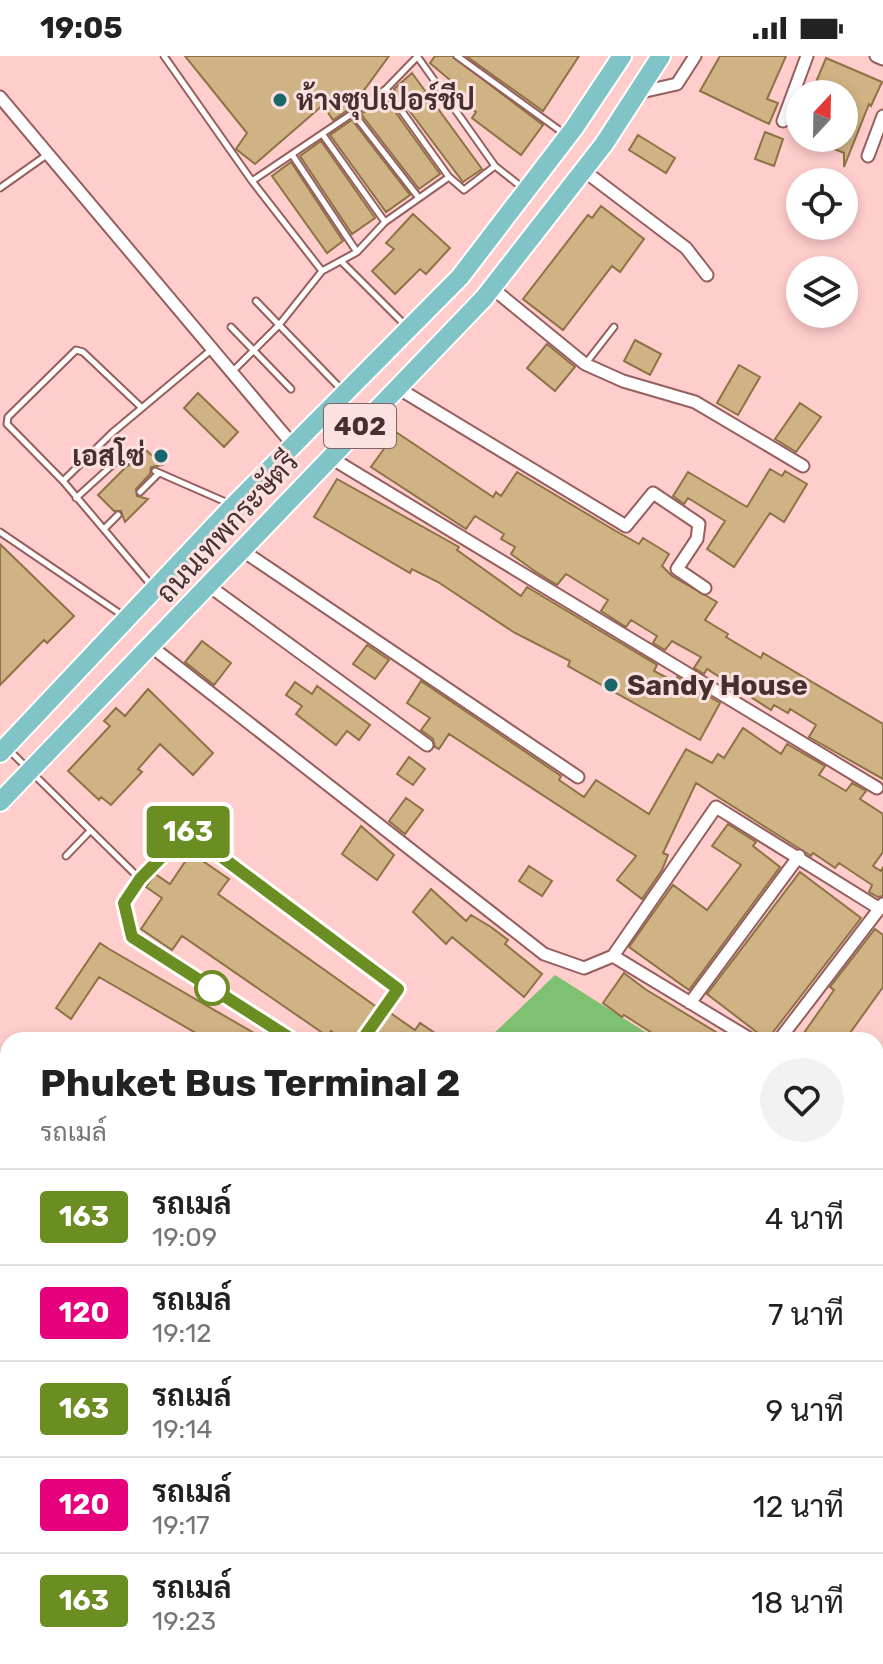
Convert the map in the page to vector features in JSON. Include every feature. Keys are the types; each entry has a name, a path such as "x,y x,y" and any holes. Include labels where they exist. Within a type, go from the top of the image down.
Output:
{"main road":[{"name":"ถนนเทพกระษัตรี","path":"3,750 233,506 460,277 567,136 622,56"},
{"name":"ถนนเทพกระษัตรี","path":"0,802 152,647 492,288 583,170 661,56"}],"street":[{"path":"637,93 677,84 695,56"},
{"path":"783,121 807,56"},
{"path":"876,56 883,59"},
{"path":"0,97 293,445"},
{"path":"868,156 883,116"},
{"path":"583,170 686,248 707,275"},
{"path":"492,288 585,364 623,381 695,402 803,466"},
{"path":"396,387 626,526 653,493 699,524 697,539 677,569 705,588"},
{"path":"331,458 877,788"},
{"path":"243,551 578,777"},
{"path":"209,586 427,745"},
{"path":"152,647 544,954 584,968 613,956 716,807 882,906 785,1032"},
{"path":"690,1003 799,856"},
{"path":"613,956 739,1032"}],"lane":[{"path":"164,56 252,181 322,271"},
{"path":"457,56 567,136"},
{"path":"252,181 293,156 386,89 416,57 495,166 526,191"},
{"path":"386,89 449,177 464,190 495,166"},
{"path":"353,113 419,198"},
{"path":"323,135 385,222"},
{"path":"0,188 49,154"},
{"path":"293,156 357,252"},
{"path":"232,372 279,325 322,271 357,252 385,222 449,177"},
{"path":"341,261 409,329"},
{"path":"256,301 345,393"},
{"path":"231,327 291,389"},
{"path":"585,364 614,327"},
{"path":"63,481 212,349"},
{"path":"142,408 83,352 76,350 8,417 7,424 63,481 155,590"},
{"path":"76,498 120,458 131,461"},
{"path":"140,492 157,472 233,506"},
{"path":"104,529 118,515"},
{"path":"0,532 128,619"},
{"path":"3,750 31,772 140,879"},
{"path":"66,856 90,831"},
{"path":"280,1032 132,937 124,903 140,879 187,831 398,989 368,1032"}],"green space":[{"path":"555,975 645,1032 495,1032"}],"building":[{"name":"ห้างซุปเปอร์ชีป","path":"185,56 389,56 351,108 333,120 323,105 255,164 236,149 247,133"},
{"path":"435,56 452,56 543,125 521,155 472,118 476,112 449,91 445,86 450,80 430,63"},
{"path":"466,56 579,56 543,111"},
{"path":"720,56 786,56 767,99 778,103 769,124 700,91"},
{"path":"826,58 882,82 858,132 858,80 817,80"},
{"path":"412,73 482,169 463,182 394,89"},
{"path":"386,99 440,174 419,189 361,114"},
{"path":"352,120 410,195 386,212 330,135"},
{"path":"765,132 783,139 774,166 755,159"},
{"path":"638,135 675,158 666,173 629,150"},
{"path":"321,141 375,218 352,234 300,156"},
{"path":"842,152 850,152 844,167"},
{"path":"291,162 343,241 327,253 272,176"},
{"path":"601,206 644,239 620,272 612,266 563,330 523,299 588,215 592,218"},
{"path":"413,214 450,248 426,274 420,269 395,294 372,271 394,249 386,243"},
{"path":"635,340 661,354 650,375 624,361"},
{"path":"547,344 575,367 555,391 527,368"},
{"path":"739,365 760,377 738,415 717,403"},
{"path":"198,393 238,432 224,447 184,408"},
{"path":"800,403 821,417 796,452 775,439"},
{"path":"396,432 493,497 496,492 501,496 517,472 639,544 643,538 669,554 662,566 672,576 717,602 705,620 728,634 726,637 761,658 763,653 883,724 883,779 809,737 816,725 790,709 788,713 774,705 771,710 707,669 704,674 694,668 701,657 672,641 665,650 653,643 657,636 631,620 626,627 601,611 608,600 566,574 557,585 536,572 511,554 515,547 501,539 504,534 475,516 466,529 371,467"},
{"path":"144,448 162,465 151,467 150,474 136,489 137,496 148,499 125,522 121,511 114,511 98,495 127,466 135,464 135,457"},
{"path":"770,469 782,476 785,471 807,484 784,522 770,513 734,567 707,549 725,521 688,498 684,504 673,496 688,472 747,507"},
{"path":"337,479 459,547 457,550 521,596 527,587 657,665 654,671 675,682 677,677 720,703 700,740 568,666 570,661 515,633 438,582 412,569 410,573 314,517"},
{"path":"0,544 74,616 47,643 44,640 0,685"},
{"path":"202,641 231,663 214,685 185,662"},
{"path":"367,645 389,660 375,679 353,664"},
{"path":"421,681 561,776 559,780 584,797 596,780 649,814 686,749 712,763 718,754 724,758 743,728 781,754 787,744 825,766 819,775 846,791 852,783 866,791 860,799 883,814 883,852 873,866 881,871 883,867 883,896 869,892 872,885 839,863 835,868 813,853 811,856 696,783 663,853 668,855 662,870 642,899 617,880 636,856 449,734 439,749 435,747 433,739 421,730 430,718 407,703"},
{"path":"295,682 312,694 317,686 370,725 359,740 347,731 336,745 296,714 302,706 286,695"},
{"path":"148,689 213,753 193,775 160,744 138,769 142,772 111,805 101,797 99,800 68,771 110,726 104,721 116,708 125,716"},
{"path":"409,757 425,769 413,785 397,774"},
{"path":"406,798 423,810 405,834 389,821"},
{"path":"728,824 756,842 753,846 780,867 689,990 629,947 673,885 707,910 741,865 712,846"},
{"path":"361,826 394,855 377,880 342,854"},
{"path":"191,853 229,879 218,894 378,1008 362,1032 321,1032 182,936 172,950 141,929 162,898 146,887 155,874 170,884"},
{"path":"529,866 552,881 542,896 519,881"},
{"path":"800,872 861,918 773,1032 757,1032 707,994"},
{"path":"431,889 466,921 471,915 508,940 505,944 542,974 524,997 452,937 446,944 413,912"},
{"path":"875,929 883,935 883,987 851,1032 805,1032 834,990 830,987"},
{"path":"100,943 252,1032 194,1032 99,977 71,1019 56,1008"},
{"path":"624,973 716,1032 651,1032 603,1003"},
{"path":"389,1012 415,1030 420,1023 433,1032 375,1032"}],"bus line":[{"name":"163","path":"280,1032 132,937 124,903 140,879 187,831 398,989 368,1032"}],"place":[{"name":"ห้างซุปเปอร์ชีป","path":"280,100"},
{"name":"เอสโซ่","path":"161,456"},
{"name":"Sandy House","path":"611,685"}]}
